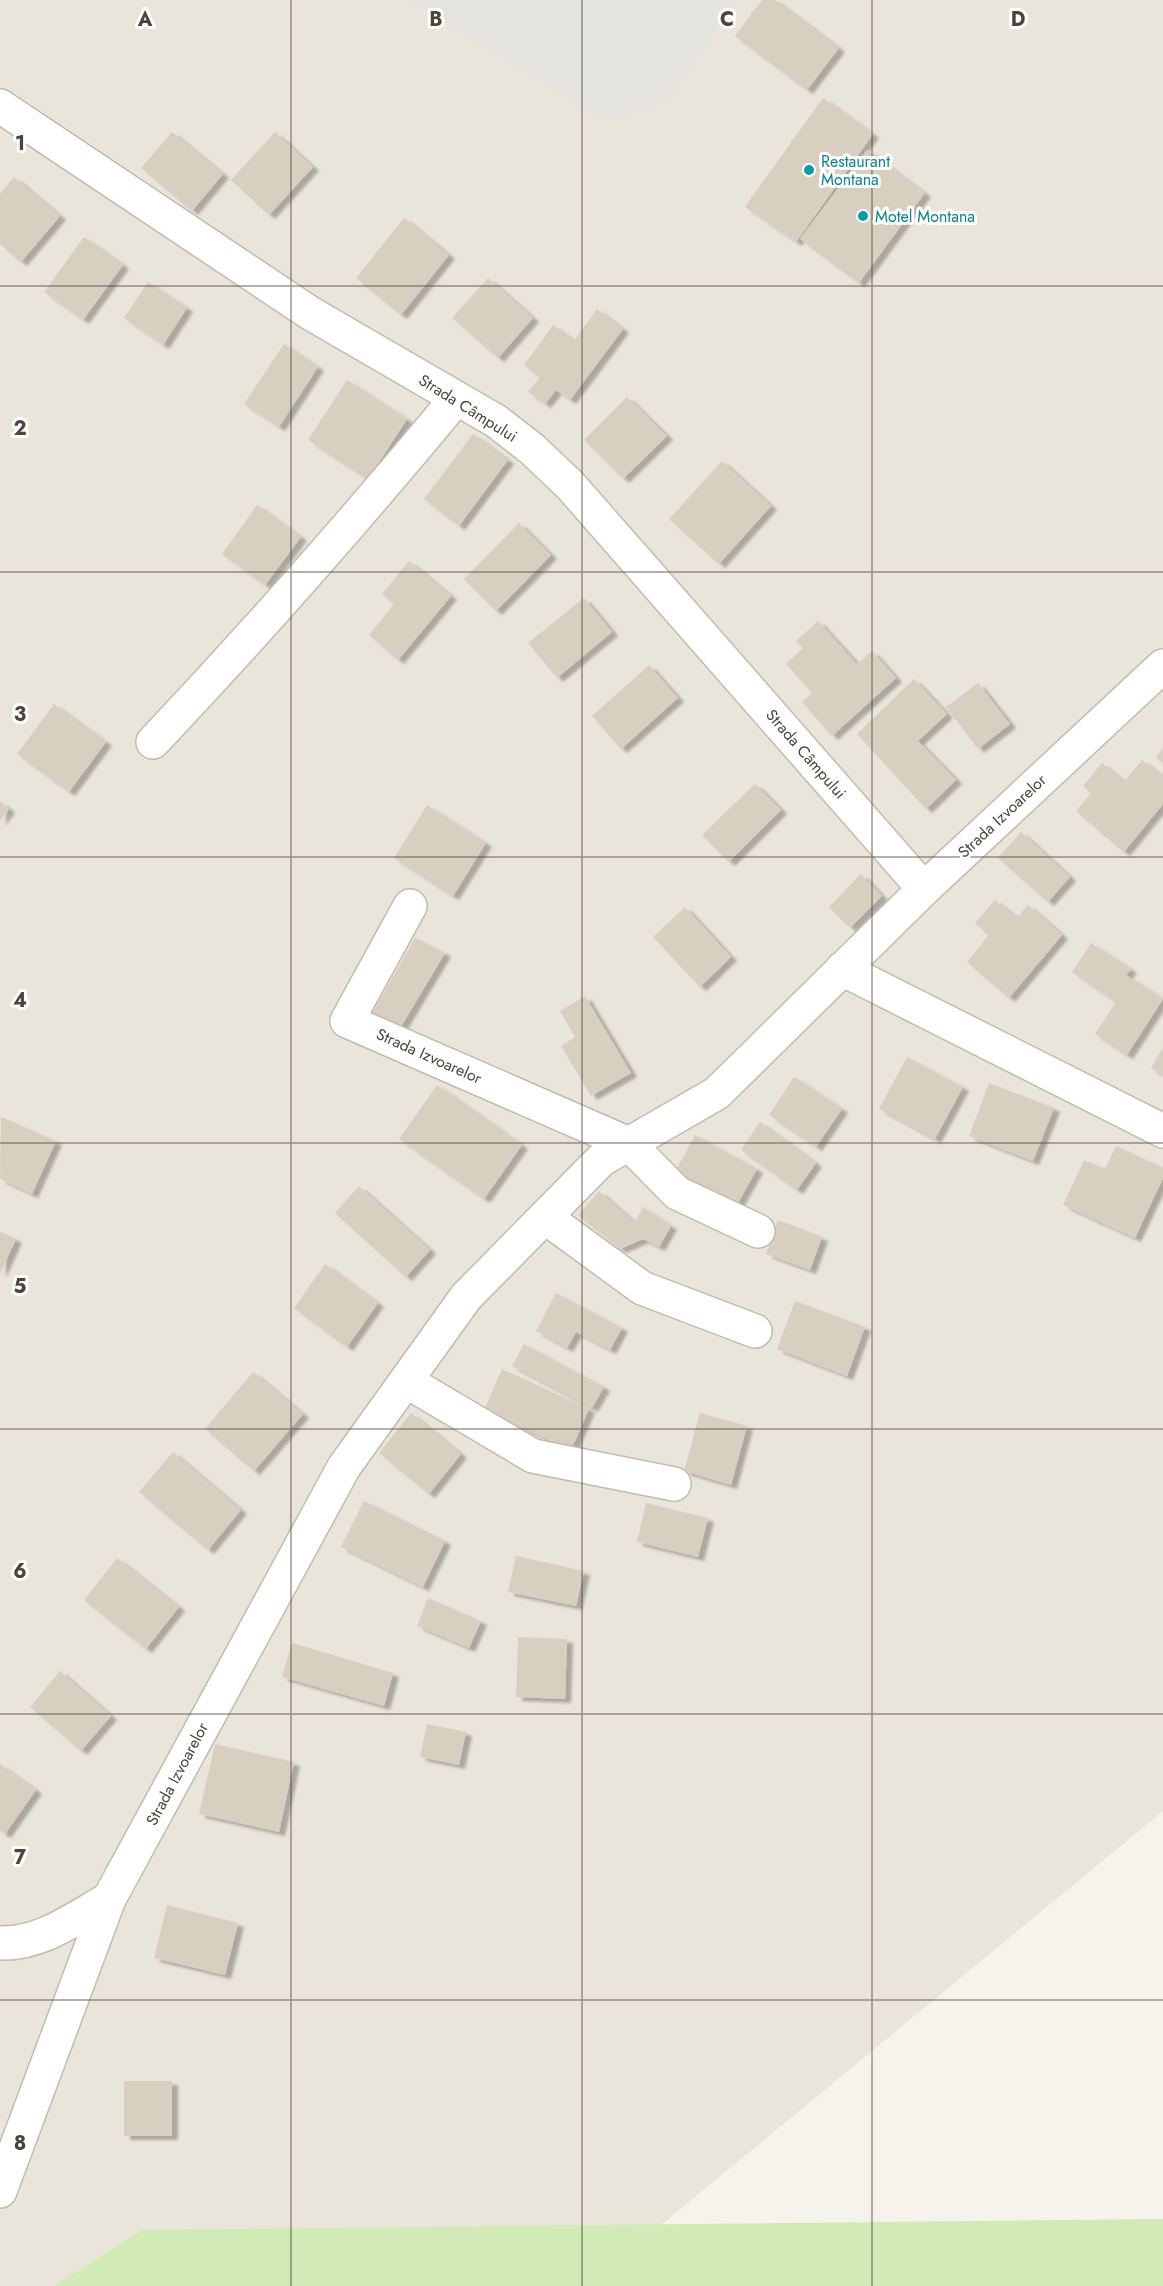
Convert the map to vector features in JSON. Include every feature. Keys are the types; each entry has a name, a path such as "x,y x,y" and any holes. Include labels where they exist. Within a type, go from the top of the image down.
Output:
{"street":[{"name":"Strada Câmpului","path":"0,106 309,313 496,421 532,449 570,485 924,889"},
{"path":"153,742 329,549 456,399"},
{"name":"Strada Izvoarelor","path":"0,2191 109,1899 344,1467 466,1297 601,1160 717,1093 924,889 1163,666"},
{"name":"Strada Izvoarelor","path":"410,906 347,1021 629,1144 677,1193 758,1232"},
{"path":"842,969 1163,1131"},
{"path":"544,1217 642,1288 754,1331"},
{"path":"406,1381 534,1456 674,1484"},
{"path":"0,1943 13,1944 42,1936 109,1899"}],"shaded area":[{"path":"0,0 1163,0 1163,1811 587,2286 0,2286"},
{"path":"406,0 737,0 665,103 608,121"}],"green space":[{"path":"1163,2219 1163,2286 54,2286 142,2230"}],"building":[{"path":"762,0 775,0 839,48 807,90 735,36"},
{"name":"Restaurant Montana","path":"823,98 873,134 796,242 745,207"},
{"path":"172,132 223,174 192,211 141,168"},
{"path":"275,132 313,167 269,215 231,180"},
{"name":"Motel Montana","path":"867,150 925,193 859,283 800,239"},
{"path":"14,177 60,216 21,262 0,244 0,194"},
{"path":"404,218 449,255 401,315 356,278"},
{"path":"84,237 123,265 83,320 44,292"},
{"path":"488,278 533,318 498,358 452,318"},
{"path":"148,282 187,308 163,345 124,318"},
{"path":"597,309 623,329 570,400 556,390 545,404 528,392 540,377 524,365 553,325 574,341"},
{"path":"284,344 318,367 279,427 244,404"},
{"path":"347,380 407,419 368,479 308,440"},
{"path":"627,397 667,436 623,479 584,440"},
{"path":"473,434 508,460 459,526 424,499"},
{"path":"722,461 771,506 719,564 669,519"},
{"path":"257,505 301,537 265,585 222,554"},
{"path":"519,523 551,555 496,611 464,579"},
{"path":"409,561 451,596 398,660 369,635 394,604 382,594"},
{"path":"584,598 612,632 557,678 528,643"},
{"path":"818,621 857,664 872,651 896,678 832,736 802,702 812,693 786,664 803,648 796,641"},
{"path":"649,665 678,698 621,749 592,716"},
{"path":"914,679 947,714 918,741 956,780 926,809 857,734"},
{"path":"978,683 1010,724 978,749 946,707"},
{"path":"54,704 106,742 69,792 17,754"},
{"path":"1163,747 1163,763 1156,758"},
{"path":"1142,760 1163,777 1163,804 1124,852 1076,811 1091,793 1083,786 1102,763 1124,782"},
{"path":"755,784 781,810 729,862 702,835"},
{"path":"0,801 9,809 0,821"},
{"path":"427,805 486,843 453,896 394,858"},
{"path":"1021,832 1070,877 1048,902 998,858"},
{"path":"861,874 882,896 850,928 829,907"},
{"path":"995,900 1017,918 1028,905 1062,935 1009,998 967,962 989,935 975,923"},
{"path":"685,907 731,957 700,987 653,937"},
{"path":"415,938 445,953 399,1030 371,1015"},
{"path":"1091,943 1131,969 1126,975 1163,999 1127,1055 1095,1034 1116,1002 1072,972"},
{"path":"585,996 631,1073 591,1096 561,1046 575,1037 560,1011"},
{"path":"1163,1047 1163,1075 1151,1068"},
{"path":"907,1057 963,1087 935,1139 879,1109"},
{"path":"794,1077 842,1109 816,1147 769,1115"},
{"path":"989,1083 1054,1108 1033,1161 969,1136"},
{"path":"437,1085 522,1145 484,1199 399,1139"},
{"path":"1,1117 56,1141 32,1194 0,1179"},
{"path":"760,1122 816,1163 797,1190 741,1150"},
{"path":"695,1135 757,1169 738,1203 676,1170"},
{"path":"1116,1146 1163,1168 1163,1178 1135,1238 1063,1205 1084,1160 1105,1169"},
{"path":"359,1186 430,1250 406,1277 335,1213"},
{"path":"599,1191 635,1223 643,1207 671,1226 659,1247 643,1239 620,1249 578,1215"},
{"path":"778,1220 822,1237 810,1270 766,1254"},
{"path":"0,1232 16,1239 0,1274"},
{"path":"325,1264 378,1303 347,1347 294,1308"},
{"path":"556,1293 622,1328 610,1350 576,1332 567,1348 536,1331"},
{"path":"795,1301 865,1327 847,1376 777,1349"},
{"path":"524,1344 604,1387 592,1408 512,1366"},
{"path":"502,1369 589,1409 571,1450 484,1410"},
{"path":"253,1372 303,1414 254,1471 205,1429"},
{"path":"411,1413 461,1454 429,1494 379,1453"},
{"path":"700,1413 747,1426 731,1485 684,1471"},
{"path":"173,1452 241,1510 208,1550 139,1492"},
{"path":"364,1501 445,1541 423,1587 341,1547"},
{"path":"646,1503 708,1518 698,1557 637,1542"},
{"path":"516,1556 584,1571 576,1606 508,1592"},
{"path":"117,1558 179,1607 146,1649 84,1600"},
{"path":"428,1598 481,1621 469,1648 417,1626"},
{"path":"518,1637 567,1639 565,1699 516,1697"},
{"path":"292,1643 393,1673 384,1706 282,1677"},
{"path":"60,1671 111,1716 81,1751 30,1707"},
{"path":"427,1724 466,1732 459,1765 420,1757"},
{"path":"215,1744 294,1762 279,1832 199,1814"},
{"path":"0,1764 36,1790 5,1834 0,1831"},
{"path":"167,1905 238,1923 225,1975 154,1958"},
{"path":"124,2081 172,2081 172,2136 124,2136"}],"place":[{"name":"Restaurant Montana","path":"809,170"},
{"name":"Motel Montana","path":"863,216"}]}
